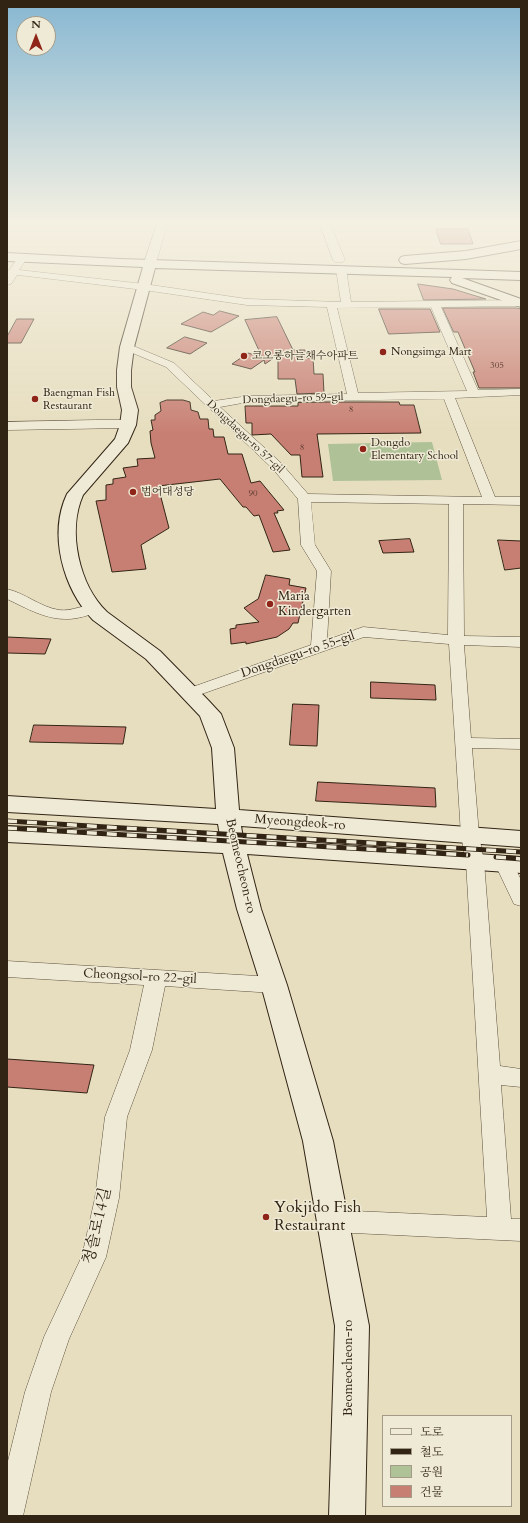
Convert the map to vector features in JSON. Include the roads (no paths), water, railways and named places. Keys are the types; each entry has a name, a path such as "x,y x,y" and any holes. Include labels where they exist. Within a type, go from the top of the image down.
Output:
{"main road":[{"name":"Beomeocheon-ro","path":"143,292 127,347 124,374 124,387 130,410 128,424 122,440 75,494 70,505 66,528 73,571 80,589 93,609 153,655 210,714 223,748 231,831 249,909 274,985 318,1141 352,1326 347,1516"},
{"path":"490,292 520,303"},
{"name":"Myeongdeok-ro","path":"7,804 475,862 513,864"},
{"name":"Myeongdeok-ro","path":"7,834 231,831 470,835 521,839"}],"street":[{"path":"179,292 247,302 346,306 520,303"},
{"path":"344,292 346,306"},
{"path":"435,304 474,394"},
{"name":"Dongdaegu-ro 59-gil","path":"331,305 353,397"},
{"name":"Dongdaegu-ro 57-gil","path":"127,347 170,365 277,466 304,498"},
{"name":"Dongdaegu-ro 59-gil","path":"211,405 248,399 448,396 521,392"},
{"path":"448,396 490,500"},
{"path":"7,426 128,424"},
{"path":"319,646 324,571 308,545 304,498 456,501 490,500 521,502"},
{"path":"332,1221 511,1230 489,1074 475,862 470,835 456,640 456,501"},
{"path":"7,593 44,610 61,615 76,614 93,609"},
{"name":"Dongdaegu-ro 55-gil","path":"190,693 319,646 364,632 456,640 521,642"},
{"path":"464,743 521,744"},
{"path":"513,864 521,899"},
{"name":"Cheongsol-ro 22-gil","path":"7,969 274,985"},
{"name":"청솔로14길","path":"14,1516 41,1385 57,1337 94,1257 107,1198 116,1117 141,1050 156,978"},
{"path":"489,1074 521,1078"}],"railway":[{"path":"7,821 521,852"},
{"path":"7,828 468,855"},
{"path":"496,857 521,859"}],"place":[{"name":"Nongsimga Mart","path":"383,352"},
{"name":"코오롱하늘채수아파트","path":"244,356"},
{"name":"Baengman Fish Restaurant","path":"35,399"},
{"name":"Dongdo Elementary School","path":"363,449"},
{"name":"범어대성당","path":"133,492"},
{"name":"Maria Kindergarten","path":"270,604"},
{"name":"Yokjido Fish Restaurant","path":"266,1217"}]}
